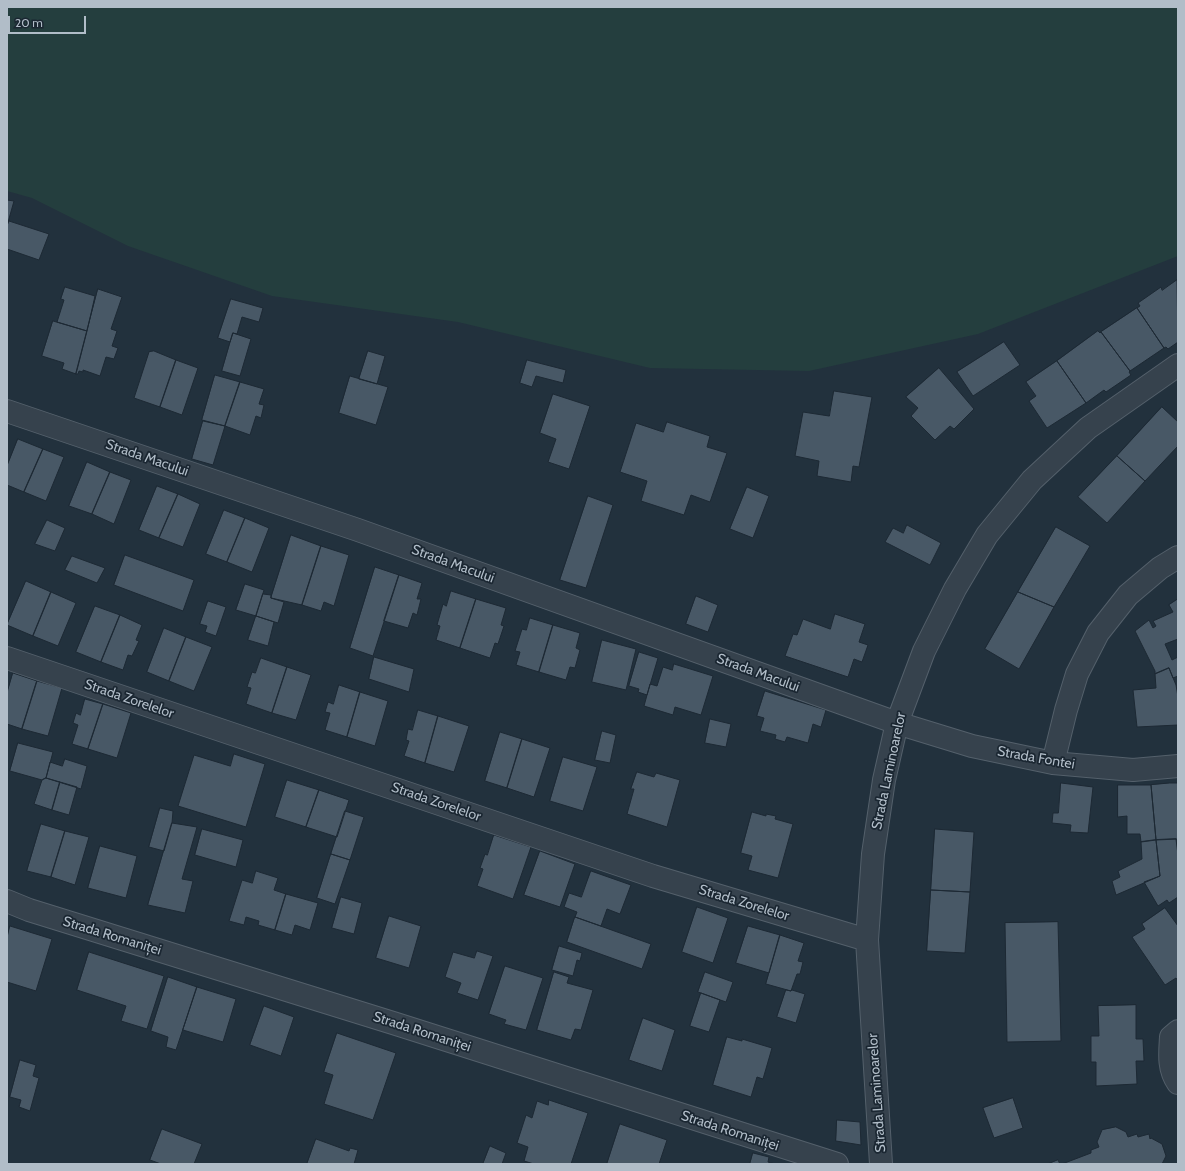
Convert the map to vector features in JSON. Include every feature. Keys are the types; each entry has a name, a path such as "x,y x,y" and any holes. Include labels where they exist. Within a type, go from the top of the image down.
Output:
{"street":[{"name":"Strada Laminoarelor","path":"881,1164 867,940 873,854 884,780 897,723 924,651 955,589 987,535 1032,480 1088,428 1178,365"},
{"name":"Strada Macului","path":"7,411 366,532 897,723"},
{"path":"1053,763 1066,710 1077,674 1098,633 1128,595 1160,568 1178,557"},
{"name":"Strada Zorelelor","path":"7,658 653,876 867,940"},
{"name":"Strada Fontei","path":"897,723 972,746 1053,763 1132,770 1178,766"},
{"name":"Strada Romaniței","path":"7,901 44,914 837,1164"},
{"path":"1178,1031 1171,1037 1169,1058 1178,1083"}],"green space":[{"path":"7,7 1178,7 1178,256 978,334 809,371 650,368 458,322 272,296 128,246 32,198 7,191"}],"building":[{"path":"7,200 14,201 7,226"},
{"path":"9,221 49,234 39,260 7,249 7,226"},
{"path":"1177,280 1178,342 1168,349 1166,347 1164,348 1137,308 1140,306 1138,303 1161,287 1162,290"},
{"path":"65,287 95,296 87,331 57,322 64,300 61,299"},
{"path":"98,289 122,297 111,329 117,331 112,346 118,348 114,359 106,357 100,376 83,370 83,372 79,371 78,374 76,374"},
{"path":"231,299 263,308 259,322 242,317 237,334 233,333 230,342 218,338"},
{"path":"1137,308 1164,348 1130,371 1101,332"},
{"path":"53,321 87,331 76,374 62,369 64,363 42,356"},
{"path":"1098,331 1100,333 1101,332 1130,371 1129,372 1131,375 1106,392 1104,390 1086,403 1057,361"},
{"path":"233,333 251,339 240,376 222,371"},
{"path":"1004,342 1020,365 973,396 957,372"},
{"path":"154,351 176,360 160,407 134,398 149,352"},
{"path":"368,351 385,356 377,384 359,379"},
{"path":"176,360 198,368 182,415 160,407"},
{"path":"527,360 566,370 563,383 536,376 532,387 520,383"},
{"path":"1057,361 1086,403 1047,428 1029,401 1036,396 1026,382"},
{"path":"939,368 974,409 954,429 950,426 935,440 911,416 918,408 906,397"},
{"path":"215,375 240,382 225,426 202,420"},
{"path":"350,376 388,387 376,425 339,413"},
{"path":"240,382 264,389 259,404 264,405 261,418 256,416 250,435 225,426"},
{"path":"834,391 872,397 859,467 853,466 851,482 817,476 819,461 795,456 803,412 829,416"},
{"path":"553,394 590,406 569,469 548,462 556,439 540,433"},
{"path":"1162,407 1178,422 1178,446 1145,481 1117,456"},
{"path":"203,421 225,426 213,465 192,459"},
{"path":"667,422 710,436 707,447 727,453 710,502 691,495 684,515 641,501 647,481 620,472 636,423 663,432"},
{"path":"18,439 43,449 24,492 7,485 7,466"},
{"path":"43,449 64,457 46,501 24,492"},
{"path":"1117,456 1145,481 1107,523 1078,497"},
{"path":"87,462 110,472 92,514 69,506"},
{"path":"110,472 131,480 114,524 92,514"},
{"path":"157,486 178,494 159,538 139,530"},
{"path":"747,487 769,496 753,538 730,529"},
{"path":"178,494 200,504 183,547 159,538"},
{"path":"588,496 613,505 586,588 560,580"},
{"path":"224,510 245,518 227,562 206,554"},
{"path":"245,518 269,528 252,572 227,562"},
{"path":"47,520 65,528 55,551 35,544"},
{"path":"907,525 941,543 930,565 885,542 893,528 903,533"},
{"path":"1056,527 1090,546 1054,607 1018,592"},
{"path":"291,535 321,546 302,605 271,598"},
{"path":"321,546 349,555 334,606 324,602 321,611 302,605"},
{"path":"125,555 194,580 183,611 114,585"},
{"path":"72,556 105,568 97,583 65,570"},
{"path":"375,567 399,575 373,656 350,648"},
{"path":"399,575 422,583 417,599 421,599 417,615 413,613 408,628 384,621"},
{"path":"26,581 51,592 33,636 7,625"},
{"path":"245,584 264,590 256,616 236,610"},
{"path":"451,591 476,599 460,648 436,640 440,626 437,625 443,604 446,606"},
{"path":"51,592 76,603 58,646 33,636"},
{"path":"1018,592 1054,607 1019,669 985,649"},
{"path":"263,594 271,595 271,598 284,602 278,623 256,616"},
{"path":"696,596 718,605 708,632 686,624"},
{"path":"476,599 506,608 501,625 504,626 498,644 495,643 490,658 460,648"},
{"path":"1178,599 1178,639 1165,644 1172,660 1178,657 1178,676 1173,678 1169,668 1155,674 1155,671 1135,631 1149,620 1153,628 1156,626 1153,621 1173,612 1169,605"},
{"path":"208,601 226,607 216,636 205,632 207,626 200,624"},
{"path":"95,606 120,615 101,662 76,652"},
{"path":"835,614 865,624 859,642 868,645 862,662 854,659 848,677 785,656 793,634 797,635 803,619 830,629"},
{"path":"120,615 142,625 136,640 139,641 132,656 128,655 123,670 101,662"},
{"path":"256,616 274,622 268,646 248,640"},
{"path":"530,618 553,625 539,672 516,665 520,652 515,651 522,629 526,630"},
{"path":"553,625 580,633 576,648 580,650 575,668 570,667 566,680 539,672"},
{"path":"164,628 186,637 169,681 147,672"},
{"path":"186,637 212,647 194,691 169,681"},
{"path":"602,640 636,649 626,690 592,682"},
{"path":"639,652 658,658 647,695 638,692 639,689 629,686"},
{"path":"374,657 414,669 409,692 369,679"},
{"path":"261,658 287,667 272,713 246,704 251,688 247,687 252,672 255,673"},
{"path":"674,664 713,676 701,715 675,707 673,715 644,706 650,684 657,686 663,667 672,670"},
{"path":"287,667 311,675 296,720 272,713"},
{"path":"1169,668 1176,685 1178,697 1178,725 1137,727 1133,690 1156,688 1155,674"},
{"path":"13,673 37,681 22,729 7,724 7,693"},
{"path":"37,681 62,688 48,736 22,729"},
{"path":"339,685 360,692 347,737 325,730 330,713 325,712 328,702 333,704"},
{"path":"765,691 826,710 821,727 813,724 808,743 787,737 785,742 775,739 776,735 760,731 764,718 757,716"},
{"path":"360,692 388,701 375,746 347,737"},
{"path":"85,699 103,704 88,749 72,744 78,725 73,723 76,713 80,715"},
{"path":"103,704 131,713 117,758 88,749"},
{"path":"418,710 438,716 425,763 404,756 409,741 406,740 408,729 412,730"},
{"path":"438,716 469,726 454,772 425,763"},
{"path":"710,719 731,724 726,747 705,743"},
{"path":"602,731 616,735 610,763 595,760"},
{"path":"500,732 522,739 507,788 485,781"},
{"path":"522,739 550,748 534,797 507,788"},
{"path":"18,743 53,752 46,778 42,780 10,771"},
{"path":"234,754 265,764 246,827 178,806 194,755 230,766"},
{"path":"563,757 597,767 583,811 550,801"},
{"path":"65,759 87,766 81,789 46,778 50,762 62,766"},
{"path":"637,772 654,777 656,773 680,780 667,827 627,814 634,789 631,789"},
{"path":"46,778 60,782 52,810 34,804 42,780"},
{"path":"287,780 319,790 306,827 275,817"},
{"path":"60,782 77,787 69,815 52,810"},
{"path":"1061,783 1093,787 1088,833 1070,832 1071,825 1052,823 1053,813 1058,813"},
{"path":"1178,783 1178,839 1156,840 1151,785"},
{"path":"1118,785 1151,785 1156,840 1141,842 1140,834 1127,834 1127,816 1118,817"},
{"path":"319,790 349,800 337,837 306,827"},
{"path":"160,808 173,811 172,823 164,851 149,847"},
{"path":"345,811 364,817 350,860 331,854"},
{"path":"752,812 766,816 766,814 776,816 775,819 793,824 778,878 748,870 752,856 741,853"},
{"path":"172,823 197,827 182,879 193,881 185,913 148,905"},
{"path":"41,824 65,831 51,877 27,871"},
{"path":"202,829 243,840 236,867 195,855"},
{"path":"935,829 974,832 970,892 931,890"},
{"path":"65,831 89,837 75,885 51,877"},
{"path":"494,835 531,847 513,899 477,886 483,869 480,868 485,854 487,855"},
{"path":"1176,839 1178,855 1178,897 1169,903 1167,900 1158,906 1144,882 1160,876 1156,840"},
{"path":"1156,840 1160,876 1116,895 1112,881 1120,877 1118,871 1142,859 1141,842"},
{"path":"100,846 137,856 126,898 88,888"},
{"path":"540,851 575,864 560,907 524,895"},
{"path":"331,854 350,860 335,904 317,898"},
{"path":"256,871 278,878 274,890 286,894 275,930 258,925 259,921 246,917 244,925 229,921 242,880 252,883"},
{"path":"591,871 631,885 620,914 607,909 601,926 575,917 577,912 564,907 569,893 581,897"},
{"path":"931,890 970,892 965,953 927,951"},
{"path":"286,894 318,903 310,930 295,925 292,935 275,930"},
{"path":"341,897 362,903 354,934 332,928"},
{"path":"697,907 728,918 713,963 682,952"},
{"path":"1165,908 1178,926 1178,981 1176,978 1165,985 1132,937 1145,929 1142,924"},
{"path":"389,916 421,926 409,968 376,958"},
{"path":"575,917 651,944 642,969 567,942"},
{"path":"1058,922 1061,1041 1007,1042 1005,923"},
{"path":"10,926 52,939 36,991 7,982 7,938"},
{"path":"748,926 780,935 769,973 736,963"},
{"path":"780,935 804,943 798,961 803,962 800,974 797,974 791,991 766,984"},
{"path":"559,946 582,953 580,961 577,960 573,976 552,970"},
{"path":"477,951 493,956 478,1000 457,993 461,983 445,977 453,952 474,958"},
{"path":"89,952 164,976 147,1029 121,1021 126,1006 77,990"},
{"path":"505,966 543,978 526,1030 504,1024 506,1020 489,1014"},
{"path":"554,972 569,977 567,983 593,990 581,1030 575,1029 571,1040 537,1030"},
{"path":"705,972 733,982 726,1002 698,992"},
{"path":"168,977 197,987 176,1050 166,1047 168,1037 151,1031"},
{"path":"197,987 236,999 223,1042 183,1030"},
{"path":"786,990 792,990 805,994 796,1023 777,1017"},
{"path":"701,993 720,1000 709,1032 690,1026"},
{"path":"1136,1005 1136,1039 1143,1039 1144,1061 1136,1061 1137,1084 1096,1086 1096,1062 1091,1062 1091,1036 1099,1036 1098,1006"},
{"path":"264,1006 294,1017 281,1056 250,1045"},
{"path":"643,1018 675,1030 662,1071 629,1060"},
{"path":"337,1033 396,1053 373,1120 324,1104 333,1075 324,1072"},
{"path":"727,1037 742,1041 742,1039 772,1048 763,1079 757,1077 751,1097 713,1085"},
{"path":"20,1060 36,1065 33,1076 39,1078 30,1111 19,1107 21,1100 10,1097"},
{"path":"1013,1098 1023,1128 994,1138 983,1108"},
{"path":"549,1100 588,1113 571,1164 534,1164 524,1161 528,1147 517,1143 526,1115 532,1118 537,1101 548,1105"},
{"path":"837,1120 860,1122 861,1145 836,1141"},
{"path":"620,1124 667,1140 659,1164 607,1164"},
{"path":"1116,1127 1126,1132 1128,1137 1137,1134 1138,1137 1149,1134 1150,1139 1151,1138 1162,1144 1166,1156 1162,1164 1062,1164 1091,1153 1091,1150 1099,1147 1097,1142 1102,1130"},
{"path":"162,1129 202,1144 194,1164 161,1164 150,1160"},
{"path":"316,1139 349,1151 350,1148 358,1150 354,1164 307,1164"},
{"path":"490,1146 506,1153 502,1164 483,1164"},
{"path":"753,1153 769,1157 768,1162 775,1164 750,1164"},
{"path":"1058,1160 1060,1164 1048,1164"}]}
